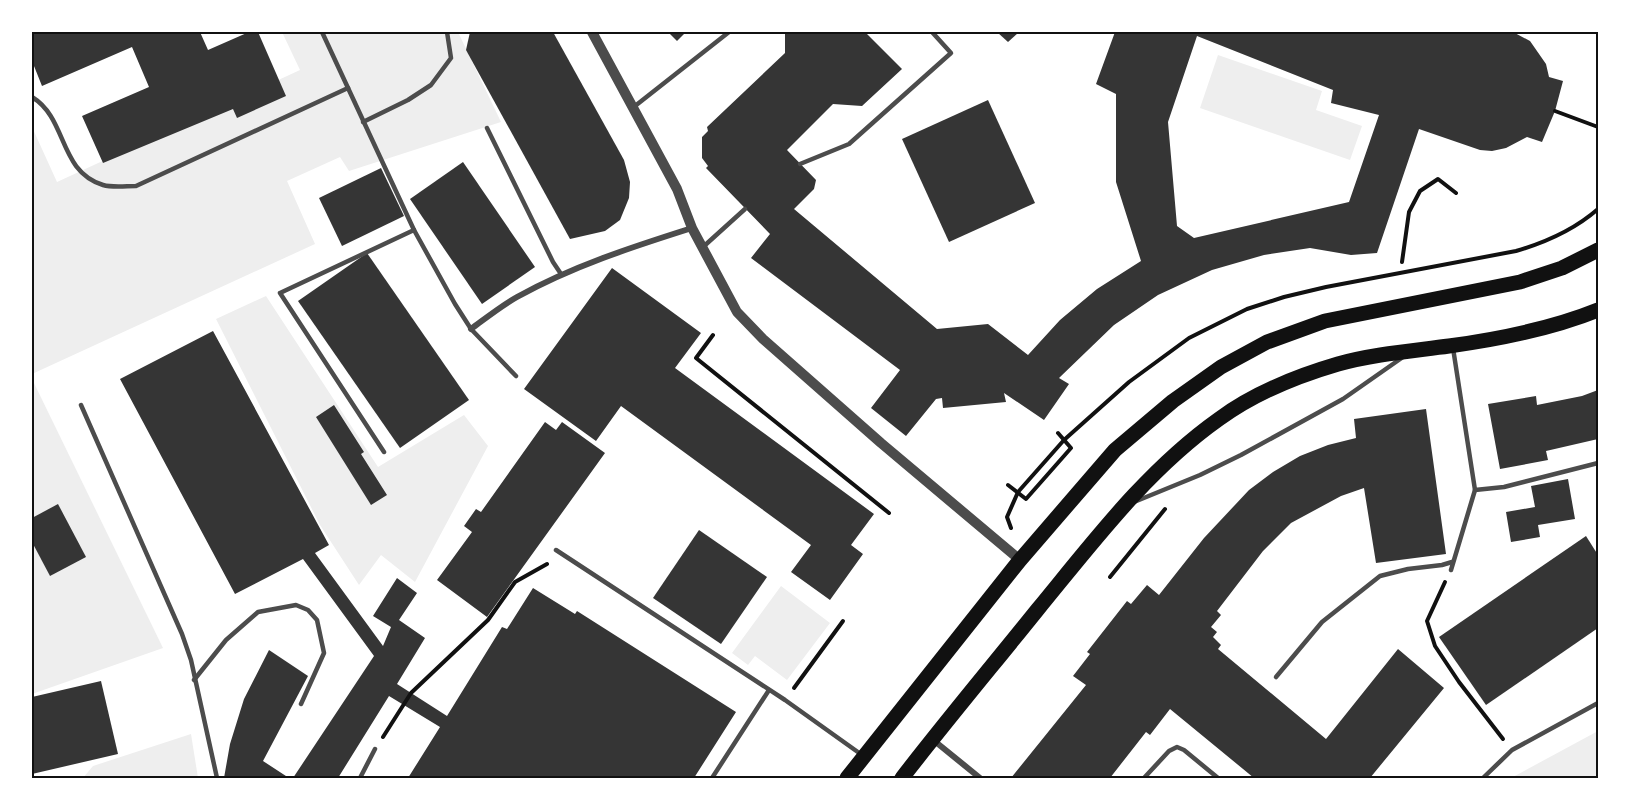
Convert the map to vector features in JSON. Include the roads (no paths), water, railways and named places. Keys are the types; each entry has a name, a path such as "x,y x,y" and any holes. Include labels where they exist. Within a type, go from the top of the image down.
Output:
{"main road":[{"path":"847,778 1020,560 1115,450 1173,401 1221,367 1267,342 1325,321 1520,282 1562,268 1599,250"},
{"path":"902,778 1121,508 1164,464 1220,418 1291,381 1338,364 1371,356 1453,345 1541,329 1599,310"}],"street":[{"path":"592,32 677,189 692,228 737,312 763,339 881,443 1020,560"},
{"path":"471,329 514,298 561,274 626,248 692,228"},
{"path":"932,739 980,778"}],"lane":[{"path":"322,32 414,230 471,329 516,376"},
{"path":"363,122 408,100 431,85 450,58 447,32"},
{"path":"634,107 729,32"},
{"path":"800,164 849,144 951,53 932,32"},
{"path":"32,98 42,103 55,122 71,161 83,176 105,185 136,186 348,88"},
{"path":"487,128 561,274"},
{"path":"703,248 744,209"},
{"path":"384,452 280,293 414,230"},
{"path":"1450,570 1475,490 1453,345"},
{"path":"1121,508 1200,475 1251,449 1343,399 1412,351"},
{"path":"81,405 182,634 191,660 217,778"},
{"path":"1475,490 1504,487 1599,463"},
{"path":"556,550 785,700 864,757"},
{"path":"1275,677 1322,622 1380,576 1408,569 1442,565 1452,561"},
{"path":"194,680 226,640 258,612 296,605 308,610 317,620 324,653 301,704"},
{"path":"712,778 769,690"},
{"path":"1483,778 1512,750 1599,703"},
{"path":"1144,778 1169,751 1177,747 1184,750 1218,778"},
{"path":"360,778 375,749"}]}
